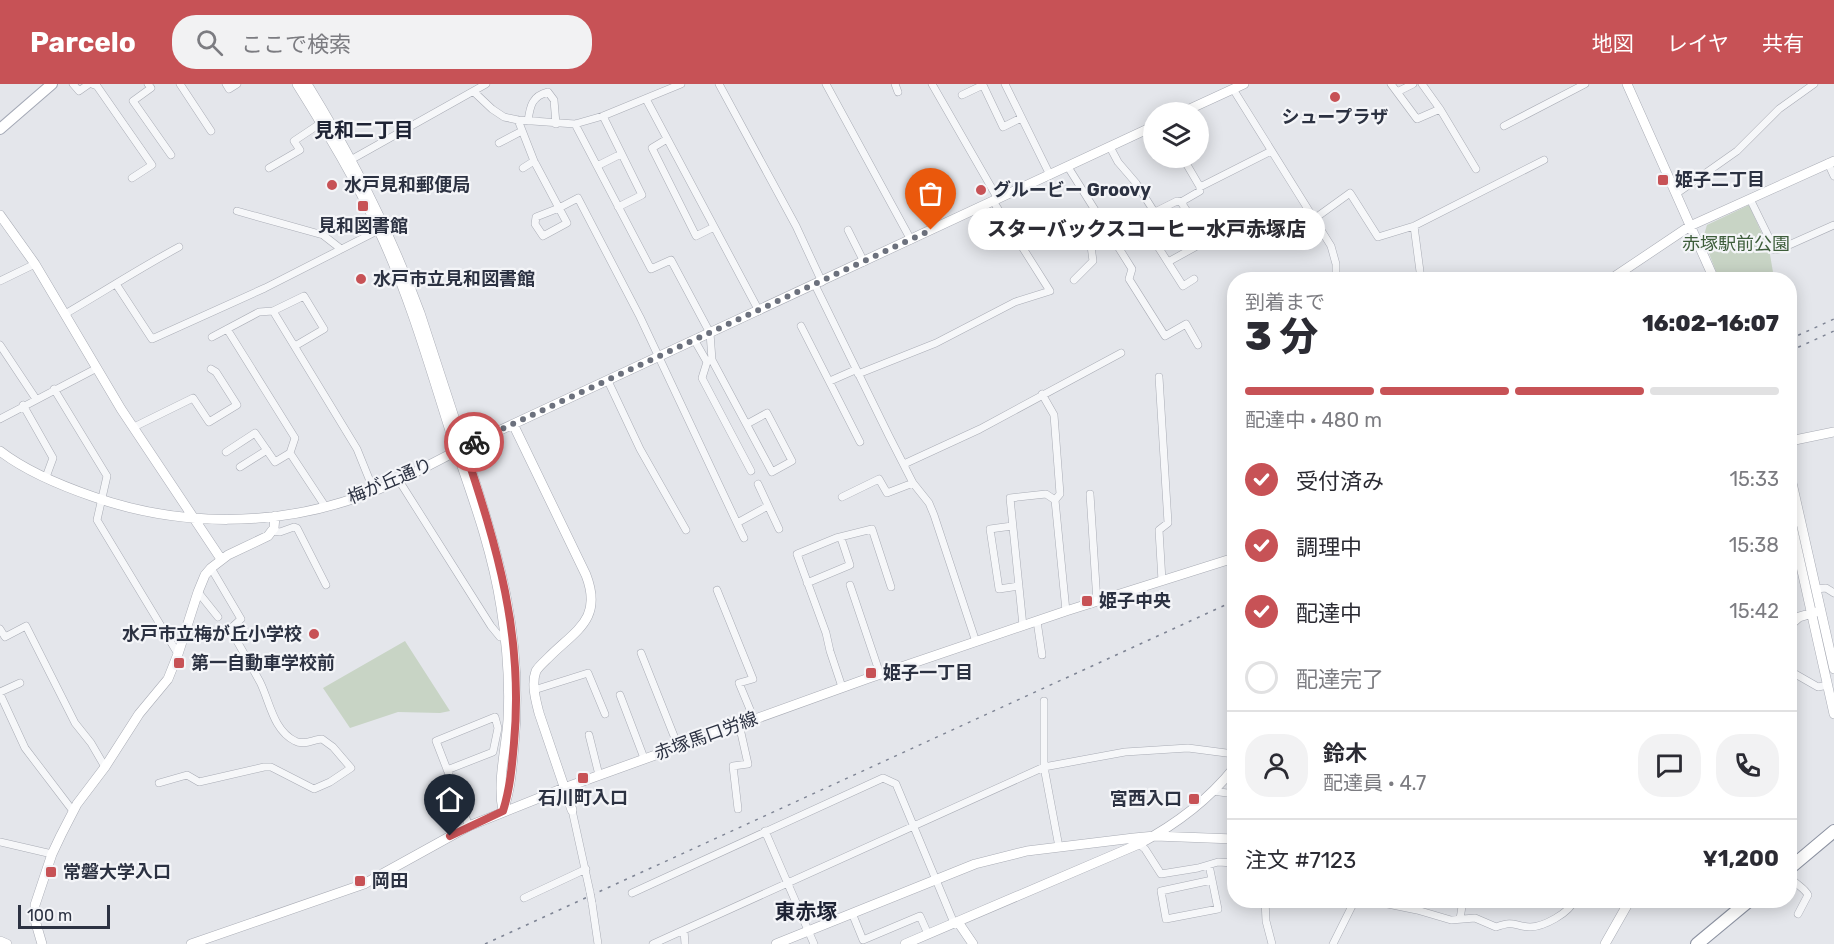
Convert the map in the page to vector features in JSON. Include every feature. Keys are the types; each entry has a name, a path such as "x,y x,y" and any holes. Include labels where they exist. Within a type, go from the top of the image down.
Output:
{"highway":[{"path":"1797,862 1834,831"},
{"path":"1697,944 1740,908"}],"main road":[{"path":"0,129 52,84"}],"street":[{"path":"73,84 79,91 91,84 97,86 152,165 132,178"},
{"path":"148,84 151,88 133,101 171,155"},
{"path":"180,84 211,131"},
{"path":"226,84 229,89 237,84"},
{"path":"297,84 349,162 379,231 412,315 497,552 516,687 509,788 503,811"},
{"path":"307,84 374,203 408,279 460,448"},
{"path":"349,162 486,84"},
{"path":"474,92 499,113 518,120 575,124 603,116 681,84"},
{"path":"719,84 796,226 856,372 914,483 929,503 976,642"},
{"path":"826,84 911,240"},
{"path":"830,381 936,343 1015,302 1050,291 995,200 932,84"},
{"path":"1005,84 1050,175"},
{"path":"1391,84 1417,119 1440,109"},
{"path":"1397,92 1413,84"},
{"path":"1422,84 1476,169"},
{"path":"1565,84 1569,92"},
{"path":"1504,126 1585,84"},
{"path":"1627,84 1711,272"},
{"path":"1676,194 1737,151 1779,109 1814,84"},
{"path":"962,95 983,85 1003,127 1021,118"},
{"path":"1204,102 1238,86 1271,151 1331,246 1336,272"},
{"path":"528,121 533,100 548,92 554,100 556,124"},
{"path":"646,99 759,311"},
{"path":"603,116 642,195 618,207"},
{"path":"518,120 534,161 559,208 567,223 543,236 535,224 536,217 559,208 578,198 659,357 744,538"},
{"path":"269,168 300,150 294,141 321,123"},
{"path":"575,124 651,269 671,260 710,333 712,360 772,472 792,461 767,413 747,424"},
{"name":"梅が丘通り","path":"0,451 46,477 102,500 136,509 194,519 275,516 324,506 374,491 460,448 1143,131"},
{"path":"499,143 522,132"},
{"path":"667,139 652,148 696,236 714,227"},
{"path":"1110,147 1118,162 1136,183 1155,213"},
{"path":"1074,280 1093,261 1091,246 1177,201 1181,202 1200,191 1200,187 1271,151"},
{"path":"597,166 621,154"},
{"path":"1314,219 1350,193 1378,237 1414,226 1544,160"},
{"path":"523,168 534,161"},
{"path":"1620,272 1690,226 1831,162 1834,176"},
{"path":"1068,167 1132,269 1129,279 1165,336 1186,324 1198,345"},
{"path":"1189,168 1200,187"},
{"path":"1750,199 1774,250 1834,225"},
{"path":"1168,262 1206,241 1181,202"},
{"path":"237,211 323,235 341,249"},
{"path":"0,215 35,264 134,428 221,559"},
{"path":"1141,220 1183,286 1194,279"},
{"path":"1414,226 1420,272"},
{"path":"848,230 864,262"},
{"path":"116,284 152,339 265,288 379,231"},
{"path":"65,314 132,272 179,247"},
{"path":"0,281 35,264"},
{"path":"212,337 259,312 273,311 304,296 324,329 295,346"},
{"path":"273,311 357,449 374,491"},
{"path":"801,326 860,442"},
{"path":"226,452 255,433 276,462 290,453 296,438 227,329"},
{"path":"695,340 707,362 702,378 751,471"},
{"path":"0,345 36,399"},
{"path":"904,464 980,429 1121,353"},
{"path":"0,419 97,368"},
{"path":"134,428 193,398 209,422 237,405 216,372 211,369"},
{"path":"1159,377 1168,524 1159,530 1162,581"},
{"path":"608,381 640,449 686,530"},
{"path":"54,389 107,476 97,520 178,654"},
{"path":"1042,394 1054,416 1060,494 1056,500 1066,611"},
{"path":"24,405 53,458 46,477"},
{"path":"513,424 586,575 591,591 588,618 578,631 539,668 536,672 534,690 539,714 572,810 586,869 598,944"},
{"path":"1797,440 1834,432"},
{"path":"240,467 267,450"},
{"path":"290,453 324,506"},
{"path":"398,479 482,613 500,637 509,635"},
{"path":"842,497 879,479 887,493 914,483"},
{"path":"758,484 779,529"},
{"path":"1023,626 1010,498 1046,494 1056,500"},
{"path":"1090,494 1098,602"},
{"path":"1797,505 1816,589 1816,612 1834,712"},
{"path":"737,523 768,506"},
{"path":"42,944 34,909 52,854 73,811 139,714 168,679 198,592 210,568 221,559 268,536 272,531 275,516"},
{"path":"1012,526 990,529 999,589 1018,586"},
{"path":"272,531 277,533 297,528 326,585"},
{"path":"842,687 826,633 797,554 836,538 872,529 891,587"},
{"path":"807,582 850,565 842,538"},
{"path":"1797,543 1834,669"},
{"name":"赤塚馬口労線","path":"191,944 364,884 469,826 644,758 880,674 1066,611 1227,560"},
{"path":"159,783 187,775 200,782 264,766 271,767 314,789 330,782 351,768 333,747 322,739 301,743 283,731 230,629 241,619 210,568"},
{"path":"850,585 880,674"},
{"path":"1816,589 1826,588 1834,593"},
{"path":"717,590 753,679 739,683 753,719"},
{"path":"198,592 218,617"},
{"path":"1797,619 1816,612"},
{"path":"1037,621 1042,656"},
{"path":"0,629 4,637 26,626 75,723 91,743 105,767"},
{"path":"641,652 678,746"},
{"path":"534,690 588,673 605,714"},
{"path":"1797,675 1818,687 1828,685"},
{"path":"21,683 0,693 25,748 73,811"},
{"path":"620,695 644,758"},
{"path":"1044,701 1044,767 1059,847"},
{"path":"447,770 493,752 498,728 495,717 436,741 447,770 469,826"},
{"path":"738,808 733,766 748,764 740,724"},
{"path":"589,735 599,775"},
{"path":"652,944 1044,767 1125,752 1188,748 1227,752"},
{"path":"905,944 1155,836 1190,811 1227,776"},
{"path":"632,893 883,778 896,784 956,923 973,944"},
{"path":"1213,791 1227,793"},
{"path":"765,831 814,944"},
{"path":"776,944 936,879 1002,855 1155,836 1227,839"},
{"path":"0,842 52,854"},
{"path":"1139,844 1145,849 1161,874 1218,862 1227,863"},
{"path":"1209,865 1218,909 1166,919 1161,891 1212,880"},
{"path":"524,898 586,869"},
{"path":"1797,885 1808,895 1798,914"},
{"path":"1265,908 1272,944"},
{"path":"1333,944 1351,908"},
{"path":"1407,908 1451,920 1475,918 1496,927 1509,922 1532,927 1554,919 1569,908"},
{"path":"1460,919 1462,908"},
{"path":"1605,944 1625,908"},
{"path":"852,913 863,940 920,916 928,934"},
{"path":"684,930 685,944"},
{"path":"0,941 7,944"}],"green space":[{"name":"赤塚駅前公園","path":"1749,205 1769,249 1773,272 1716,272 1703,238 1707,225"},
{"path":"405,641 450,711 440,713 398,712 350,728 323,688"}],"railway":[{"path":"1797,336 1834,319"},
{"path":"1797,348 1834,331"},
{"path":"485,944 1227,604"}],"way so far":[{"path":"474,442 931,230"}],"place":[{"name":"シュープラザ","path":"1335,97"},
{"name":"姫子二丁目","path":"1663,180"},
{"name":"水戸見和郵便局","path":"332,185"},
{"name":"グルービー Groovy","path":"981,190"},
{"name":"見和図書館","path":"363,206"},
{"name":"スターバックスコーヒー水戸赤塚店","path":"931,230"},
{"name":"水戸市立見和図書館","path":"361,279"},
{"name":"姫子中央","path":"1087,601"},
{"name":"水戸市立梅が丘小学校","path":"314,634"},
{"name":"第一自動車学校前","path":"179,663"},
{"name":"姫子一丁目","path":"871,673"},
{"name":"石川町入口","path":"583,778"},
{"name":"宮西入口","path":"1194,799"},
{"name":"常磐大学入口","path":"51,872"},
{"name":"岡田","path":"360,881"}],"district":[{"name":"見和二丁目","path":"364,130"},
{"name":"東赤塚","path":"806,911"}],"route":[{"path":"450,836 503,811 509,788 516,718 515,655 509,605 490,526 464,447 474,442"}]}
